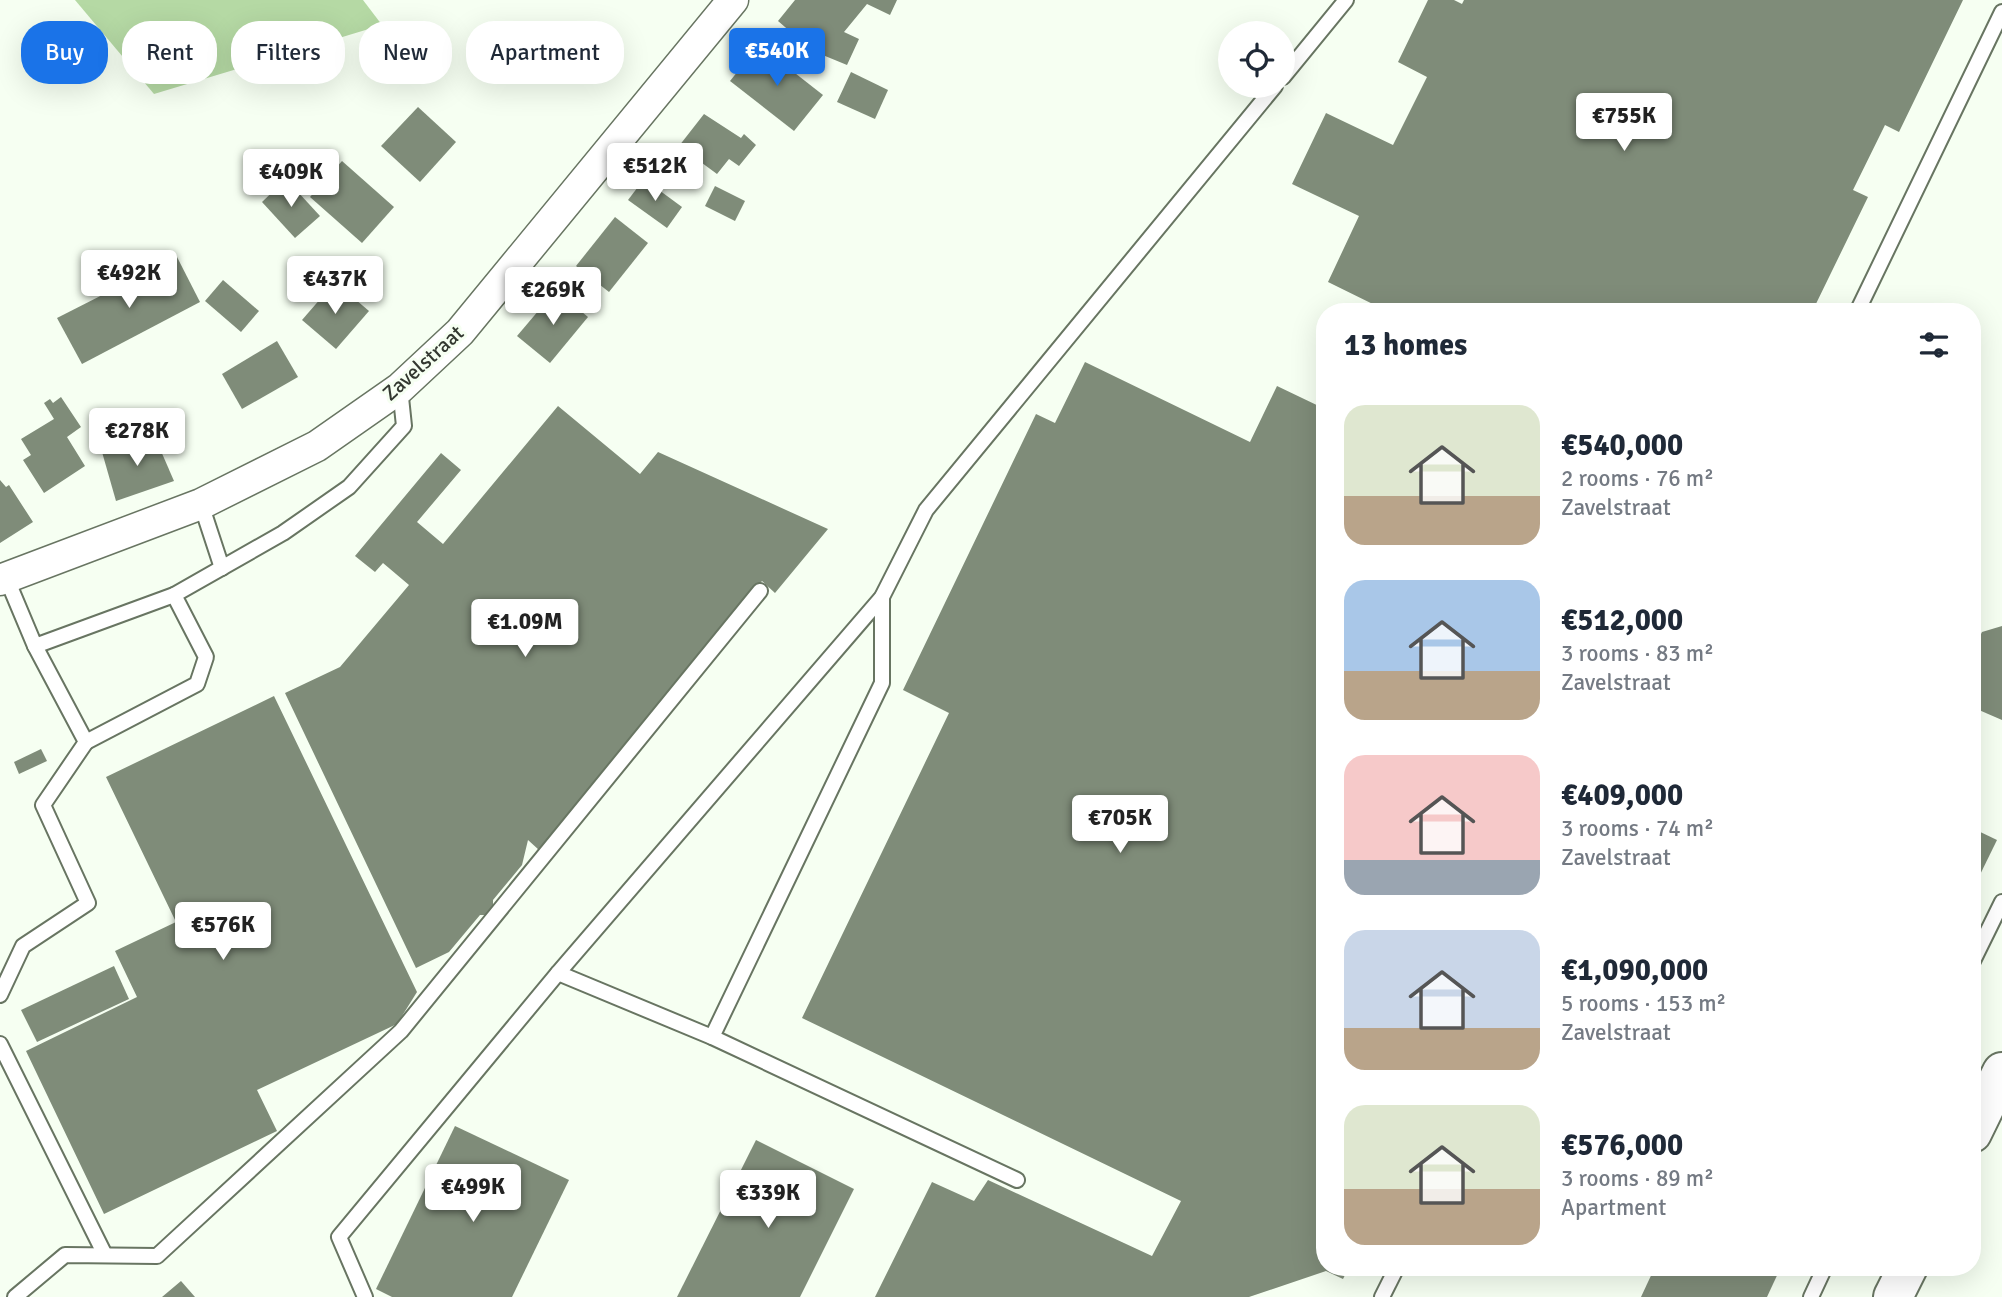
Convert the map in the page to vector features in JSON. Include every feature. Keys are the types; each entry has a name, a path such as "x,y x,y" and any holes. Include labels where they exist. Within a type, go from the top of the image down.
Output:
{"main road":[{"path":"1981,1115 2002,1072"},
{"path":"1893,1297 1904,1276"}],"street":[{"name":"Zavelstraat","path":"3,578 201,504 317,446 400,388 460,332 733,0"}],"lane":[{"path":"1295,62 1346,0"},
{"path":"1861,303 2002,12"},
{"path":"365,1297 339,1237 558,973 881,597 926,510 1265,98"},
{"path":"35,646 173,594 283,533 349,487 404,426 400,388"},
{"path":"201,504 222,568"},
{"path":"3,578 35,646 86,742"},
{"path":"15,1297 65,1255 157,1256 401,1031 760,591"},
{"path":"0,995 23,946 88,903 43,805 86,742 197,684 206,657 173,594"},
{"path":"712,1037 882,683 881,597"},
{"path":"1981,945 2002,902"},
{"path":"558,973 712,1037 1017,1180"},
{"path":"0,1044 105,1255"},
{"path":"1382,1297 1392,1276"},
{"path":"1811,1297 1821,1276"}],"green space":[{"path":"75,0 363,0 379,21 359,21 359,32 345,36 345,21 231,21 231,71 217,75 217,21 122,21 122,56 108,39 108,21 93,21"},
{"path":"146,84 187,84 154,94"}],"building":[{"path":"795,0 897,0 890,15 867,4 844,32 859,39 847,65 813,51 778,21"},
{"path":"1428,0 1454,0 1462,4 1464,0 1963,0 1899,132 1885,125 1853,190 1868,197 1816,303 1371,303 1328,282 1359,216 1292,184 1326,113 1393,145 1427,77 1398,62"},
{"path":"759,45 823,95 794,131 730,81"},
{"path":"851,72 888,90 875,119 837,102"},
{"path":"418,107 456,142 420,182 381,146"},
{"path":"704,114 741,138 744,134 756,145 739,166 729,159 717,174 679,146"},
{"path":"342,161 394,207 362,243 310,197"},
{"path":"286,179 320,216 295,238 262,202"},
{"path":"644,179 682,207 667,228 628,200"},
{"path":"715,186 745,201 735,221 705,206"},
{"path":"615,217 648,243 609,292 576,266"},
{"path":"177,257 200,302 82,364 57,318"},
{"path":"223,280 259,311 241,332 205,301"},
{"path":"335,282 369,311 336,349 302,320"},
{"path":"556,290 588,317 550,363 517,336"},
{"path":"277,341 298,377 242,409 222,374"},
{"path":"1085,362 1250,442 1277,386 1316,405 1316,1274 1249,1297 875,1297 932,1182 974,1201 988,1180 1152,1256 1181,1201 802,1018 949,713 903,690 1036,414 1055,423"},
{"path":"61,397 81,427 67,437 85,466 44,493 23,460 31,455 21,439 54,419 44,403 50,399 53,403"},
{"path":"558,406 640,474 658,452 828,529 775,593 762,581 539,850 528,840 522,865 493,900 493,907 487,915 480,915 449,952 416,968 285,693 340,667 409,585 383,563 375,572 355,556 441,453 461,470 417,522 443,544"},
{"path":"154,435 174,481 116,501 102,452"},
{"path":"0,480 6,487 9,485 33,522 0,543"},
{"path":"2002,626 2002,720 1981,711 1982,632"},
{"path":"274,696 417,992 397,1024 257,1090 277,1131 104,1214 26,1051 137,997 115,951 176,922 106,777"},
{"path":"41,749 47,761 19,774 14,762"},
{"path":"1981,832 1997,840 1981,873"},
{"path":"114,966 129,999 37,1042 21,1010"},
{"path":"455,1126 569,1180 512,1297 392,1297 376,1289"},
{"path":"756,1140 854,1189 800,1297 677,1297"},
{"path":"1651,1276 1777,1276 1767,1297 1641,1297"},
{"path":"181,1281 195,1297 162,1297"}]}
